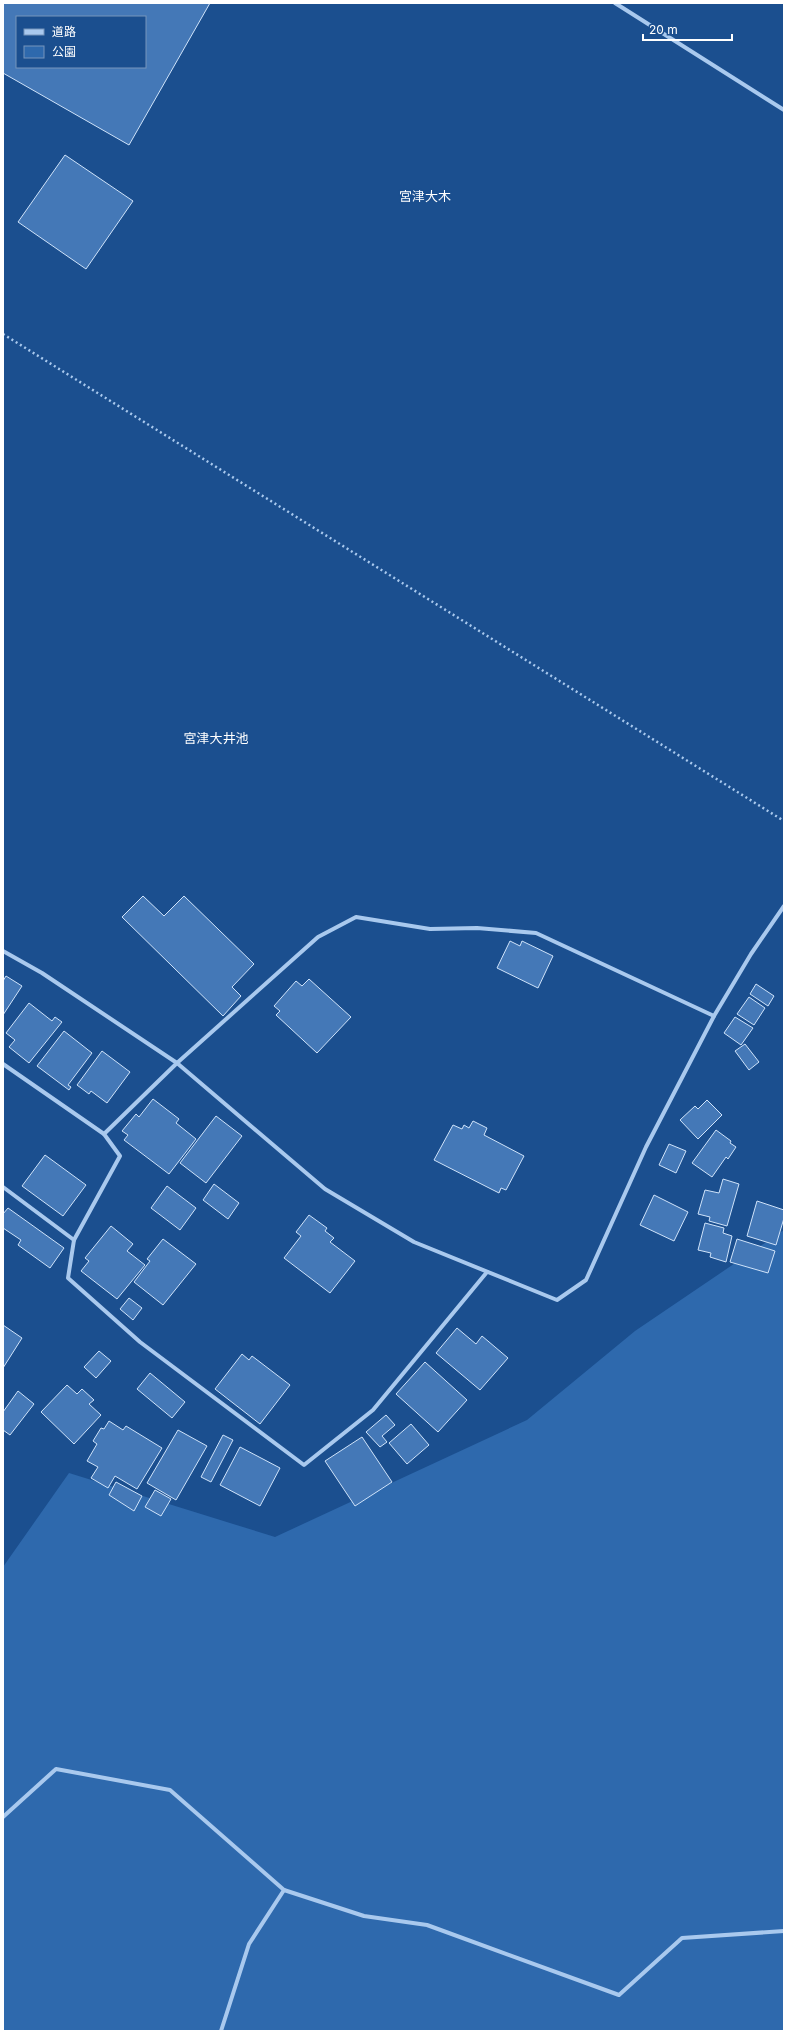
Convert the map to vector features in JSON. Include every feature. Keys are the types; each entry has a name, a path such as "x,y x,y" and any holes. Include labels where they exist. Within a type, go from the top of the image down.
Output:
{"street":[{"path":"615,3 784,110"},
{"path":"3,951 42,972 176,1064 325,1189 414,1242 557,1300 586,1280 646,1146 714,1016 751,954 784,906"},
{"path":"104,1134 176,1064 318,937 356,917 430,930 476,928 536,933 714,1016"},
{"path":"3,1064 104,1134 120,1156 74,1240 68,1278 140,1342 304,1465 373,1410 487,1272"},
{"path":"3,1187 74,1240"},
{"path":"3,1817 56,1769 170,1790 284,1890 364,1916 427,1925 619,1995 682,1938 784,1931"},
{"path":"221,2031 249,1944 284,1890"}],"path":[{"path":"3,334 784,821"}],"green space":[{"path":"784,1230 784,2031 3,2031 3,1567 69,1473 275,1537 527,1420 635,1331"}],"building":[{"path":"3,3 210,3 129,145 3,73"},
{"path":"65,155 133,201 86,269 18,222"},
{"path":"143,896 164,916 184,896 254,964 232,987 241,996 223,1016 122,917"},
{"path":"510,941 520,946 522,941 553,956 538,988 497,968"},
{"path":"6,976 22,986 3,1015 3,981"},
{"path":"309,979 351,1017 317,1053 276,1015 280,1011 274,1006 296,981 302,986"},
{"path":"756,984 774,996 768,1006 750,994"},
{"path":"749,997 765,1008 754,1025 737,1014"},
{"path":"29,1003 52,1021 55,1017 62,1022 29,1063 9,1047 15,1040 6,1033"},
{"path":"735,1017 753,1028 741,1045 724,1033"},
{"path":"64,1031 92,1053 68,1085 71,1087 69,1090 37,1066"},
{"path":"745,1044 759,1062 749,1070 735,1051"},
{"path":"102,1051 130,1072 107,1103 91,1091 89,1094 77,1085"},
{"path":"153,1099 179,1119 176,1123 196,1139 169,1174 124,1140 128,1135 122,1131 136,1114 139,1117"},
{"path":"707,1100 722,1115 698,1139 680,1120 695,1106 698,1109"},
{"path":"216,1116 242,1136 206,1183 180,1163"},
{"path":"473,1121 487,1128 484,1135 524,1156 506,1190 501,1188 499,1193 434,1160 453,1125 462,1129 464,1125 469,1128"},
{"path":"716,1130 731,1141 730,1143 736,1147 728,1159 726,1157 712,1177 692,1163"},
{"path":"669,1144 686,1151 676,1173 659,1165"},
{"path":"45,1155 86,1185 63,1216 22,1186"},
{"path":"723,1179 739,1184 727,1226 709,1221 710,1217 698,1214 705,1190 719,1193"},
{"path":"214,1184 239,1203 228,1219 203,1200"},
{"path":"167,1186 196,1208 180,1230 151,1208"},
{"path":"654,1195 688,1212 674,1241 640,1225"},
{"path":"757,1201 784,1210 784,1218 776,1245 747,1236"},
{"path":"8,1208 64,1248 50,1268 18,1245 21,1240 3,1228 3,1214"},
{"path":"309,1215 327,1228 325,1231 334,1238 330,1242 355,1261 330,1293 284,1258 301,1236 296,1232"},
{"path":"705,1223 724,1228 723,1233 732,1236 726,1262 710,1257 711,1253 698,1250"},
{"path":"111,1226 133,1244 127,1251 145,1265 117,1299 81,1271 89,1261 85,1258"},
{"path":"163,1239 196,1264 163,1305 134,1282 150,1261 147,1259"},
{"path":"737,1239 775,1251 768,1273 730,1262"},
{"path":"129,1298 142,1308 133,1320 120,1309"},
{"path":"3,1325 22,1338 3,1368"},
{"path":"457,1328 476,1344 482,1336 508,1358 480,1390 436,1353"},
{"path":"99,1351 111,1361 96,1378 84,1367"},
{"path":"242,1354 249,1360 252,1356 290,1385 260,1424 215,1389"},
{"path":"425,1362 467,1400 438,1432 396,1394"},
{"path":"150,1373 185,1402 172,1418 137,1389"},
{"path":"67,1385 77,1394 82,1389 94,1400 89,1404 101,1415 74,1444 41,1412"},
{"path":"18,1391 34,1404 10,1435 3,1430 3,1412"},
{"path":"386,1415 395,1425 382,1436 387,1442 380,1447 366,1432"},
{"path":"109,1421 123,1430 126,1426 162,1448 137,1489 115,1476 108,1488 91,1478 98,1467 87,1461 97,1444 93,1441 101,1428 104,1429"},
{"path":"411,1424 429,1445 407,1464 389,1443"},
{"path":"178,1430 207,1446 176,1500 147,1483"},
{"path":"223,1435 233,1440 211,1482 201,1477"},
{"path":"362,1437 392,1482 355,1506 325,1461"},
{"path":"240,1447 280,1468 260,1506 220,1485"},
{"path":"116,1482 142,1496 134,1511 109,1495"},
{"path":"155,1490 171,1499 161,1516 145,1507"}],"district":[{"name":"宮津大木","path":"425,196"},
{"name":"宮津大井池","path":"216,738"}]}
